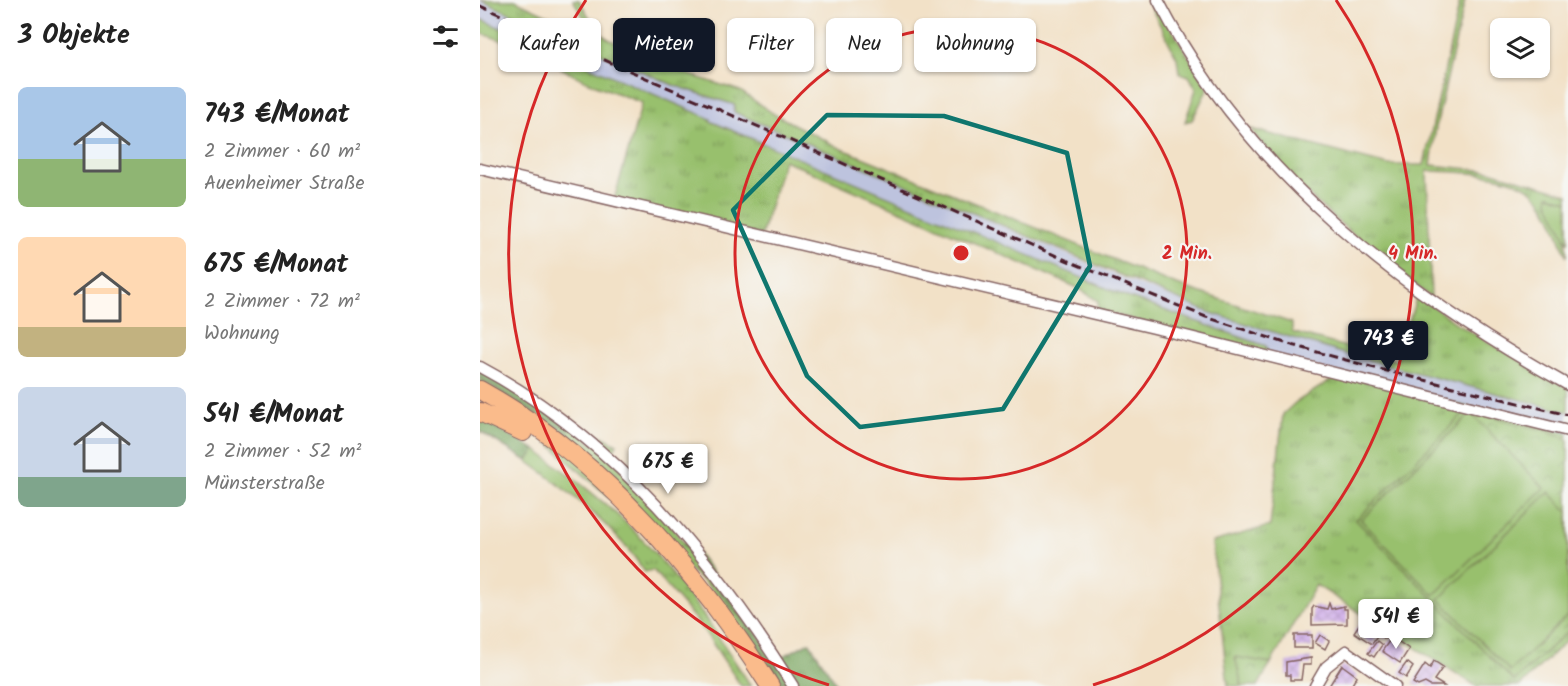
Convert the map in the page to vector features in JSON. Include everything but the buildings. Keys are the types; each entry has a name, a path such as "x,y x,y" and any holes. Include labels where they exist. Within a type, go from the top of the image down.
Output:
{"highway":[{"path":"480,390 525,417 562,445 619,495 679,560 770,686"},
{"path":"480,404 524,432 611,502 678,577 716,626 757,686"},
{"path":"480,412 524,432"}],"street":[{"path":"1158,0 1188,54 1245,131 1284,175 1322,212 1429,300 1568,385"},
{"path":"480,169 1054,304 1568,431"},
{"path":"480,367 559,417 608,456 650,495 688,539 740,606 793,686"},
{"path":"1315,686 1326,667 1346,651 1395,686"}],"highlighted area":[{"path":"827,115 944,116 1067,153 1090,266 1003,409 860,427 807,376 733,210"}],"shaded area":[{"path":"480,1 519,18 498,18 498,27 480,19"},
{"path":"601,54 613,59 613,72 643,72 673,85 736,105 734,112 1137,284 1208,312 1345,354 1568,412 1568,433 1268,355 1266,346 1130,298 710,121 710,119 601,72"}],"green space":[{"path":"480,0 515,0 554,18 521,18"},
{"path":"573,0 579,0 590,18 584,18"},
{"path":"1147,0 1154,0 1208,88 1192,120 1185,122 1196,89 1189,76 1179,73 1177,58"},
{"path":"1460,0 1465,0 1436,127 1431,165 1490,171 1568,194 1568,201 1550,195 1564,234 1567,257 1544,204 1532,191 1510,180 1482,174 1427,171 1431,298 1310,196 1268,152 1251,129 1388,165 1424,165"},
{"path":"480,19 498,27 498,39 482,34"},
{"path":"601,33 613,41 613,59 601,53"},
{"path":"601,71 711,119 710,121 1130,298 1266,346 1268,355 1097,310 1098,301 1078,288 784,160 761,236 614,200 642,103 569,72"},
{"path":"643,72 681,72 740,91 774,114 840,148 1174,284 1292,323 1292,332 1295,333 1397,361 1417,295 1459,325 1568,388 1568,412 1345,354 1208,312 734,112 735,105 673,85"},
{"path":"1549,195 1568,201 1568,243 1548,201"},
{"path":"480,368 571,427 567,434 480,378"},
{"path":"1341,374 1568,433 1514,680 1568,631 1568,639 1520,686 1476,686 1316,585 1271,663 1236,658 1242,686 1228,686 1212,542 1270,526 1283,414 1296,402"},
{"path":"480,378 552,424 571,427 594,445 602,436 617,444 609,458 649,496 741,619 785,686 778,686 709,587 480,382"},
{"path":"1467,410 1551,432 1568,439 1568,631 1514,681 1356,520"},
{"path":"1471,413 1544,488 1434,595 1361,520"},
{"path":"480,418 536,450 527,461 480,431"},
{"path":"536,450 604,503 643,540 693,600 751,686 741,686 701,626 653,570 645,572 606,526 576,498 527,461"},
{"path":"1549,492 1568,512 1568,615 1510,671 1439,599"},
{"path":"688,540 777,660 809,642 838,686 785,686 741,619 683,544"},
{"path":"1235,657 1271,663 1258,686 1242,686"}],"railway":[{"path":"480,6 1073,263 1206,317 1285,343 1371,367 1568,415"}]}
